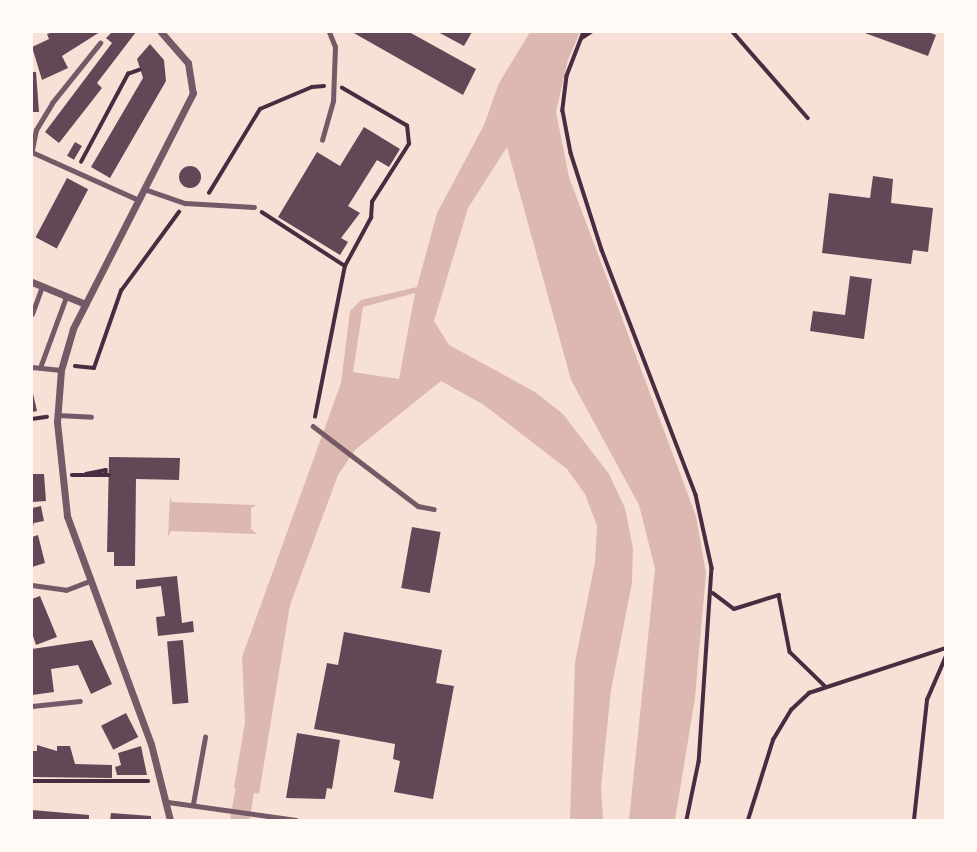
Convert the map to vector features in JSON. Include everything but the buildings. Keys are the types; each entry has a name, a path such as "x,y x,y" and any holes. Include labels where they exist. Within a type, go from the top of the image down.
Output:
{"street":[{"path":"161,32 188,63 194,83 189,103 85,304 62,367 57,415 67,516 161,778 170,821"},
{"path":"32,282 85,304"}],"lane":[{"path":"322,140 332,87 335,47 329,32"},
{"path":"100,43 52,103 36,130 32,151 139,200"},
{"path":"144,189 185,203 254,207"},
{"path":"32,314 42,286"},
{"path":"41,365 66,296"},
{"path":"32,367 62,367"},
{"path":"57,415 91,417"},
{"path":"313,426 320,435 418,506 434,509"},
{"path":"32,585 66,590 89,581"},
{"path":"32,706 80,701"},
{"path":"193,804 205,737"},
{"path":"168,802 215,806 296,821"}],"path":[{"path":"584,32 567,76 564,111 571,153 601,250 696,495 713,593 699,762 687,821"},
{"path":"580,39 591,32"},
{"path":"733,32 808,118"},
{"path":"77,170 128,74 139,70"},
{"path":"202,204 260,109 312,87 347,89 407,126 409,144 372,202 371,218 345,266 313,426"},
{"path":"62,367 94,368 121,291 185,203"},
{"path":"254,207 345,266"},
{"path":"61,474 107,475"},
{"path":"713,593 734,609 779,595 783,634 790,652 825,686"},
{"path":"748,821 773,740 791,710 809,693 825,686 882,672 946,648"},
{"path":"914,821 927,701 946,656"},
{"path":"32,781 161,778"}],"shaded area":[{"path":"530,32 580,32 568,60 556,112 569,177 696,516 706,573 695,698 675,820 629,820 655,569 639,505 571,380 507,147 468,208 434,321 449,345 535,392 563,414 609,474 625,508 633,548 632,583 611,690 601,787 603,820 570,820 575,662 595,562 597,526 585,494 567,469 484,405 441,381 355,450 338,475 290,605 259,794 234,788 245,722 242,657 341,383 350,311 361,300 417,287 437,213 484,125 499,83","holes":["415,293 399,379 353,372 363,307"]},
{"path":"170,496 172,502 257,505 251,508 251,529 257,534 171,531 168,537"}],"waterway":[{"path":"239,820 249,765"}]}
